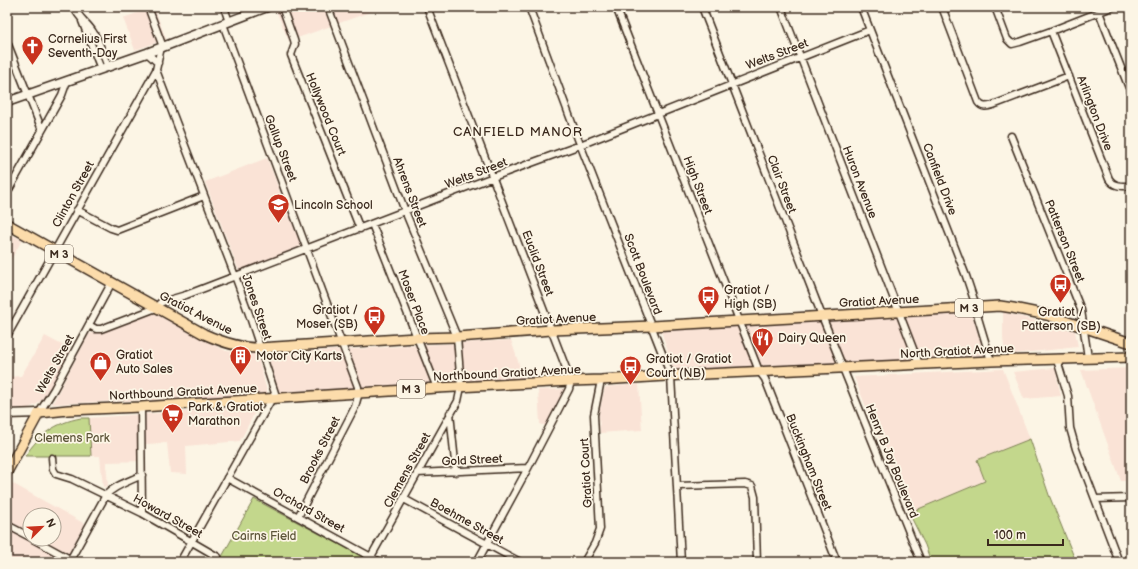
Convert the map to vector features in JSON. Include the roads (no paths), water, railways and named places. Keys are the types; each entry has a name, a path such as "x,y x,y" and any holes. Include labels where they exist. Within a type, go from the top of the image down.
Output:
{"main road":[{"path":"7,102 148,53 267,7"},
{"name":"Gratiot Avenue","path":"7,224 204,334 236,346 259,348 552,330 652,326 1000,306 1048,315 1131,343"},
{"name":"North Gratiot Avenue","path":"784,370 991,360 1057,360 1131,357"},
{"name":"Northbound Gratiot Avenue","path":"39,413 437,388 784,370"},
{"path":"7,414 39,413"},
{"path":"7,472 39,413"}],"street":[{"path":"74,7 105,68"},
{"path":"148,7 162,47"},
{"name":"Gallup Street","path":"224,7 226,23 357,383 358,393"},
{"name":"Hollywood Court","path":"282,7 295,44 291,55 360,229"},
{"name":"Ahrens Street","path":"328,7 405,211 457,337 461,387"},
{"name":"Euclid Street","path":"427,7 571,381"},
{"name":"Scott Boulevard","path":"528,7 671,376 681,562"},
{"name":"High Street","path":"616,7 759,371"},
{"name":"Clair Street","path":"702,7 843,368"},
{"name":"Huron Avenue","path":"780,7 920,364"},
{"name":"Canfield Drive","path":"861,7 963,269 974,300 975,308 991,360"},
{"path":"942,7 978,102 982,105 986,107 993,105 1069,76"},
{"path":"995,7 1007,39 1012,44 1051,31 1112,7"},
{"path":"1100,12 1131,93"},
{"name":"Welts Street","path":"89,325 96,329 101,329 157,308 162,302 186,295 493,177 581,145 870,30"},
{"name":"Arlington Drive","path":"1051,31 1109,179 1114,185 1131,186"},
{"path":"7,42 42,130"},
{"name":"Clinton Street","path":"7,336 156,70 162,47"},
{"path":"148,53 158,63"},
{"name":"Jones Street","path":"156,70 249,314 275,393 272,398"},
{"path":"7,193 62,95 67,81"},
{"name":"Patterson Street","path":"1012,136 1081,310 1088,358"},
{"path":"77,210 117,230 204,196"},
{"name":"Moser Place","path":"372,224 437,388"},
{"name":"Welts Street","path":"39,413 51,394 112,282"},
{"path":"1057,360 1068,396 1072,438 1120,562"},
{"name":"Henry B Joy Boulevard","path":"843,368 921,562"},
{"name":"Buckingham Street","path":"759,371 765,380 837,562"},
{"name":"Gratiot Court","path":"584,562 595,543 600,529 594,415 601,380"},
{"path":"477,562 528,468 569,389 571,381"},
{"name":"Clemens Street","path":"370,559 458,400 461,387"},
{"name":"Brooks Street","path":"298,517 355,407 358,393"},
{"path":"180,562 272,398"},
{"path":"141,407 142,513"},
{"path":"450,413 456,472"},
{"name":"Howard Street","path":"52,458 53,469 56,474 72,478 142,513 218,557"},
{"name":"Gold Street","path":"417,473 528,468"},
{"path":"47,547 71,561 106,495 115,488 142,475"},
{"name":"Orchard Street","path":"227,478 370,559 380,562"},
{"path":"677,486 745,484 752,486 755,497 757,562"},
{"path":"1095,499 1131,498"},
{"name":"Boehme Street","path":"404,499 520,562"},
{"path":"7,525 22,533"}],"place":[{"name":"Cornelius First Seventh-Day","path":"33,66"},
{"name":"Lincoln School","path":"279,224"},
{"name":"Gratiot / Patterson (SB)","path":"1061,304"},
{"name":"Gratiot / High (SB)","path":"709,316"},
{"name":"Gratiot / Moser (SB)","path":"374,336"},
{"name":"Dairy Queen","path":"763,358"},
{"name":"Motor City Karts","path":"241,376"},
{"name":"Gratiot Auto Sales","path":"101,382"},
{"name":"Gratiot / Gratiot Court (NB)","path":"630,386"},
{"name":"Park & Gratiot Marathon","path":"173,434"}],"district":[{"name":"CANFIELD MANOR","path":"518,131"}],"park label":[{"name":"Clemens Park","path":"72,438"},
{"name":"Cairns Field","path":"264,536"}]}
